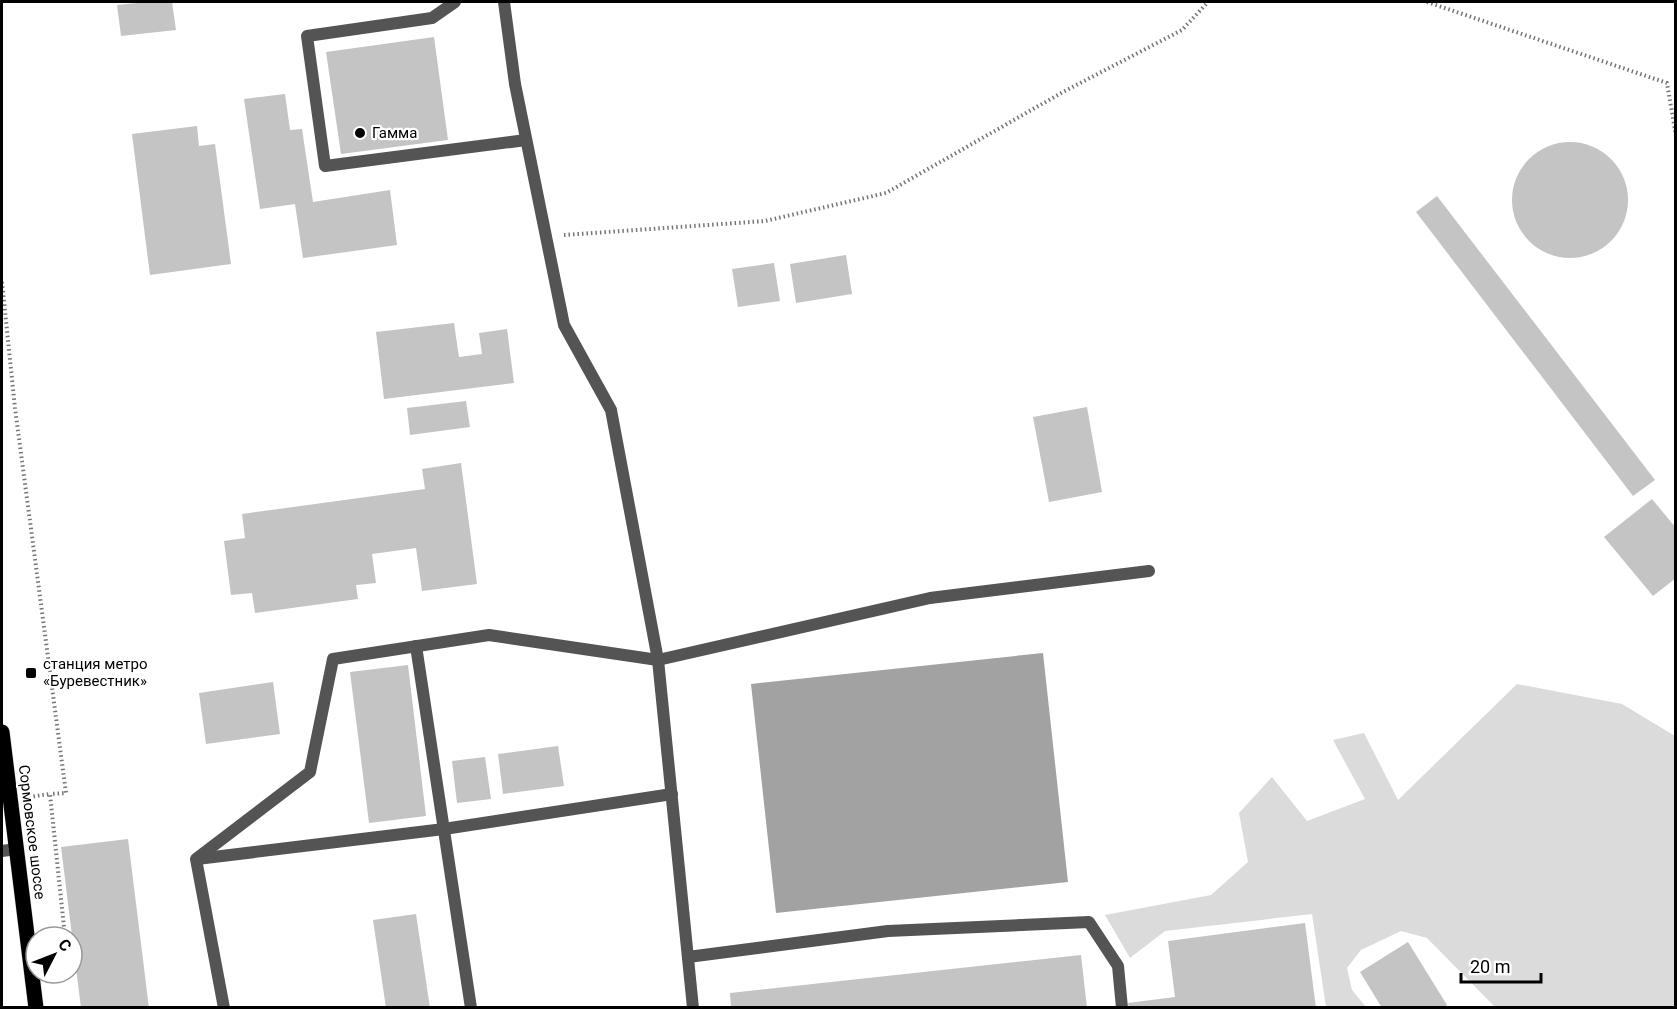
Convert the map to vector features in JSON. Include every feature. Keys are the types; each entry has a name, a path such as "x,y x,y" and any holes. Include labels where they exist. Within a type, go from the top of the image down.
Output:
{"main road":[{"name":"Сормовское шоссе","path":"2,732 10,799 9,850 36,1008"}],"street":[{"path":"455,2 432,18 307,36 325,166 526,140"},
{"path":"504,2 514,84 564,325 611,410 658,660 693,1008"},
{"path":"196,859 310,772 333,659 489,635 658,660 930,598 1149,571"},
{"path":"416,646 471,1008"},
{"path":"196,859 444,829 672,794"},
{"path":"196,859 224,1008"},
{"path":"688,957 888,931 1089,922 1118,966 1122,1008"}],"path":[{"path":"546,236 765,221 886,193 1063,92 1182,30 1208,2"},
{"path":"1427,2 1667,83 1676,136"},
{"path":"2,282 15,408 66,793 10,799"},
{"path":"50,794 63,925"}],"shaded area":[{"path":"1043,653 1068,882 776,913 751,684"},
{"path":"1517,684 1622,704 1675,736 1675,1007 1495,1007 1427,938 1401,931 1361,950 1347,968 1352,990 1366,1007 1326,1007 1312,914 1165,931 1130,958 1105,915 1211,895 1248,862 1239,813 1272,777 1307,821 1365,799 1333,740 1364,733 1398,800"}],"building":[{"path":"172,2 176,30 121,36 117,5"},
{"path":"434,37 448,140 341,154 326,52"},
{"path":"285,94 290,130 302,129 313,202 390,190 397,245 303,258 295,204 260,209 244,99"},
{"path":"197,126 199,146 215,144 231,264 150,275 132,134"},
{"path":"1570,142 1592,146 1611,159 1624,178 1628,200 1624,222 1611,241 1592,254 1570,258 1548,254 1529,241 1516,222 1512,200 1516,178 1529,159 1548,146"},
{"path":"1437,196 1655,480 1633,496 1416,212"},
{"path":"846,255 852,294 796,303 790,264"},
{"path":"774,263 780,301 738,307 732,269"},
{"path":"454,323 459,357 482,354 479,333 507,329 514,383 384,399 376,332"},
{"path":"466,401 470,427 410,435 407,408"},
{"path":"1087,407 1102,492 1049,502 1033,417"},
{"path":"461,463 477,584 422,591 416,548 372,554 376,583 356,585 358,599 255,613 252,593 231,595 224,541 245,538 242,514 425,489 422,469"},
{"path":"1652,499 1676,528 1676,578 1653,596 1604,537"},
{"path":"408,665 426,816 369,823 350,672"},
{"path":"273,682 280,734 206,744 199,693"},
{"path":"558,746 564,786 503,794 498,754"},
{"path":"485,757 491,799 457,803 452,761"},
{"path":"128,839 149,1008 81,1008 78,985 84,985 84,925 71,925 61,847"},
{"path":"416,914 430,1008 386,1008 373,920"},
{"path":"1305,923 1316,1008 1129,1008 1128,1003 1175,997 1168,941"},
{"path":"1408,942 1447,1005 1443,1008 1382,1008 1360,972"},
{"path":"1081,955 1087,1008 731,1008 730,993"}],"place":[{"name":"Гамма","path":"360,133"},
{"name":"станция метро «Буревестник»","path":"31,673"}]}
